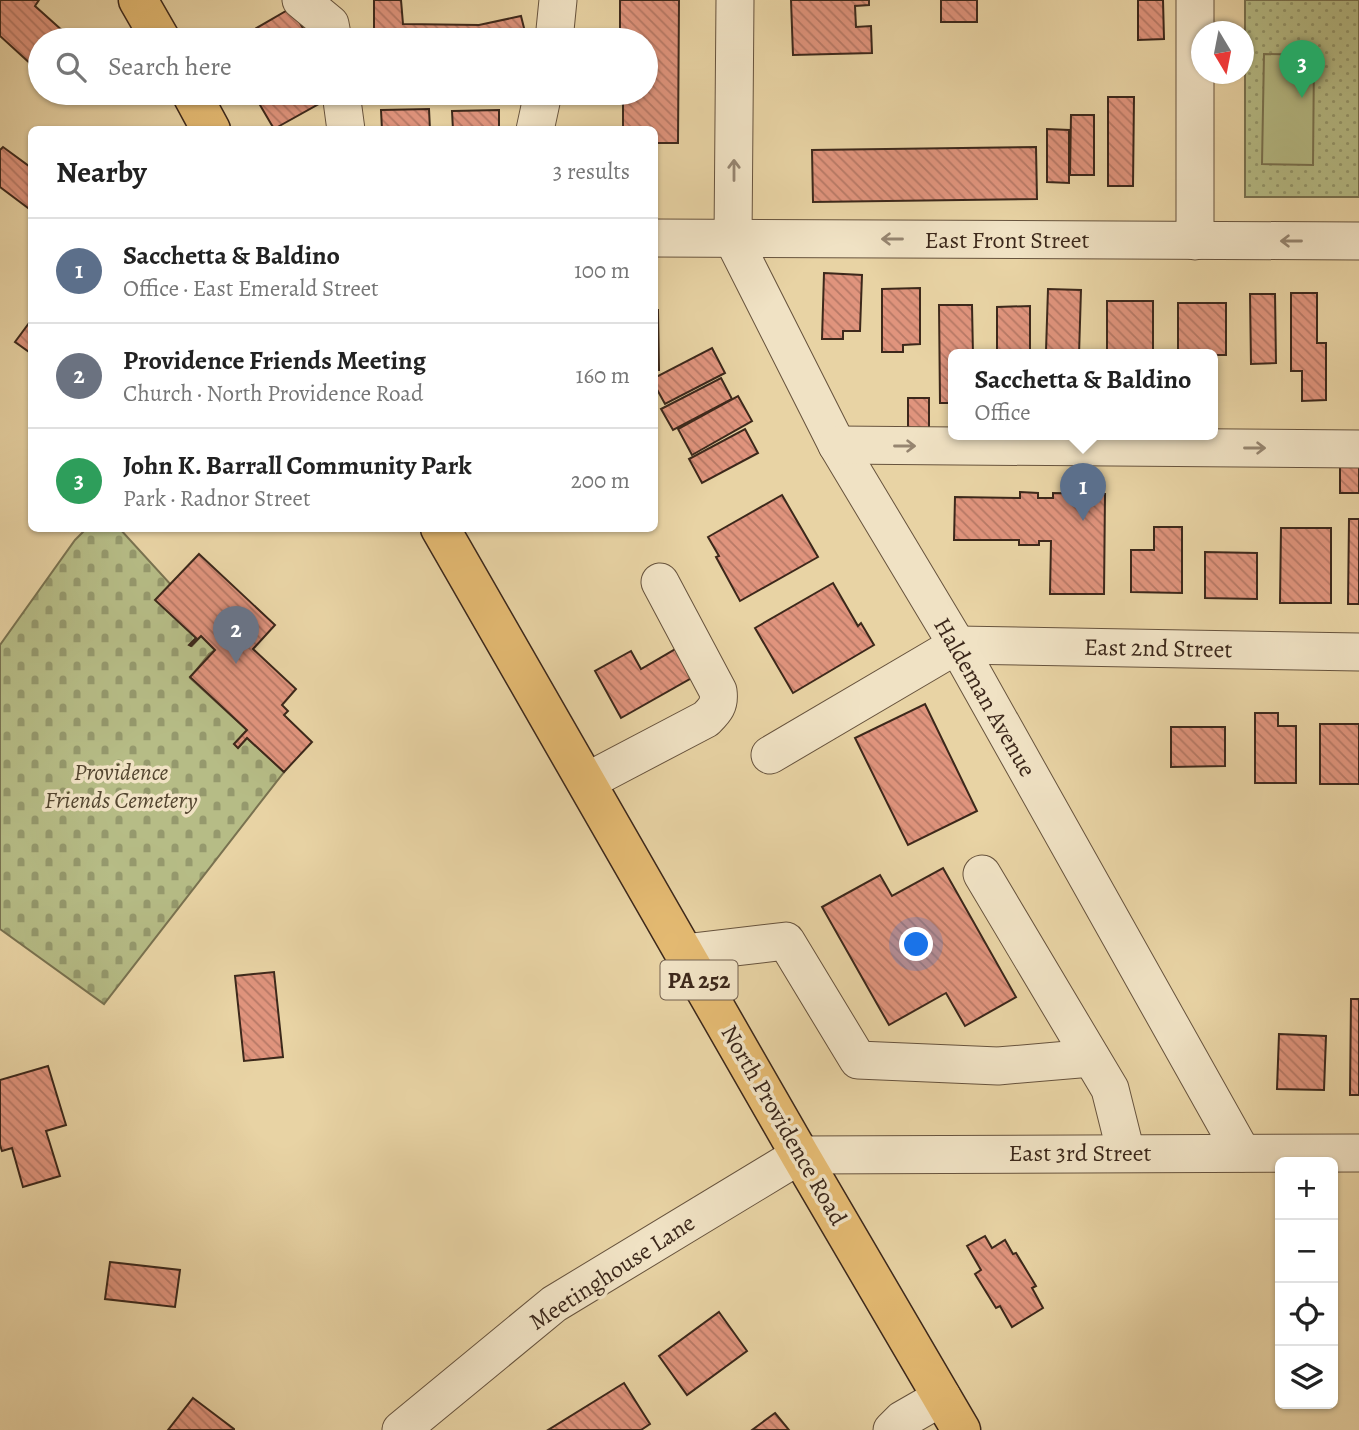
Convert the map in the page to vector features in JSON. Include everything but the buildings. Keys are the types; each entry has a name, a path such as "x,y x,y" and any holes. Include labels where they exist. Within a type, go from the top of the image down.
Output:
{"main road":[{"path":"138,0 154,28"},
{"path":"197,105 209,126"},
{"name":"North Providence Road","path":"442,532 961,1430"}],"street":[{"path":"301,0 330,24 331,28"},
{"path":"555,28 558,0"},
{"path":"733,239 735,0"},
{"path":"1195,0 1195,241"},
{"path":"343,105 345,126"},
{"path":"536,126 540,105"},
{"name":"East Front Street","path":"658,239 1359,241"},
{"name":"Haldeman Avenue","path":"733,239 837,446 957,645 1242,1153"},
{"path":"837,446 1359,449"},
{"path":"586,782 706,719 717,708 718,691 660,582"},
{"path":"770,755 957,645"},
{"name":"East 2nd Street","path":"957,645 1359,652"},
{"path":"982,874 1110,1089 1126,1153"},
{"path":"684,953 786,942 858,1060 998,1066 1091,1058"},
{"name":"East 3rd Street","path":"800,1155 1359,1153"},
{"name":"Meetinghouse Lane","path":"401,1430 554,1304 800,1155"},
{"path":"892,1430 902,1420 942,1396"}],"green space":[{"path":"1245,0 1359,0 1359,197 1245,197 1245,84 1254,84 1254,21 1245,21"},
{"path":"1264,54 1314,55 1313,165 1262,164"},
{"name":"Providence Friends Cemetery","path":"83,532 123,532 173,587 196,638 190,645 201,636 215,650 190,678 247,730 234,744 238,748 247,738 284,772 104,1004 0,929 0,645"}],"place":[{"name":"John K. Barrall Community Park","path":"1302,98"},
{"name":"Sacchetta & Baldino","path":"1083,521"},
{"name":"Providence Friends Meeting","path":"236,664"}]}
